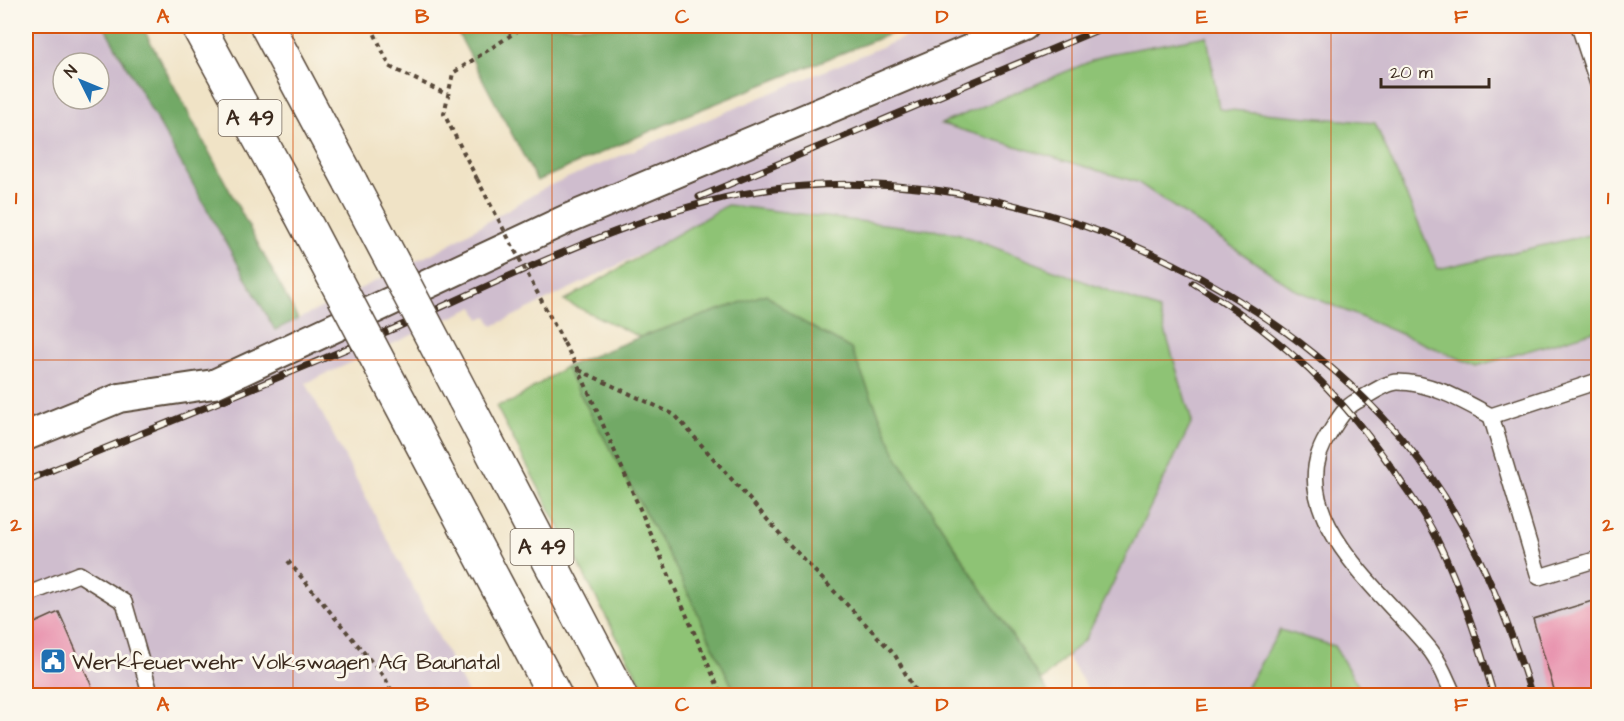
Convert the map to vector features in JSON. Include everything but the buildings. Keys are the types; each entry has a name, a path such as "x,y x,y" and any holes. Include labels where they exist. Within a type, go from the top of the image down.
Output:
{"highway":[{"name":"A 49","path":"198,26 299,211 555,696"},
{"name":"A 49","path":"267,26 620,696"}],"street":[{"path":"26,436 119,398 214,384 567,219 1025,26"}],"lane":[{"path":"1579,26 1599,84"},
{"path":"1454,696 1433,654 1394,607 1358,573 1330,529 1314,488 1322,444 1350,405 1396,381 1442,391 1491,416 1599,381"},
{"path":"1491,416 1539,577 1599,559"},
{"path":"26,595 79,574 124,602 151,696"}],"path":[{"path":"371,26 390,67 448,95"},
{"path":"525,26 453,73 444,114 579,370 722,696"},
{"path":"579,370 675,415 788,543 896,655 918,696"},
{"path":"288,561 385,678 394,696"}],"shaded area":[{"path":"26,26 104,26 276,330 441,249 548,186 932,26 1598,26 1598,695 1092,695 801,248 738,225 647,251 493,326 487,316 480,319 474,307 306,383 469,695 26,695"}],"green space":[{"path":"104,26 142,26 298,319 275,330"},
{"path":"482,26 910,26 687,115 537,181 459,35"},
{"path":"1207,36 1219,109 1375,123 1438,269 1598,233 1598,330 1477,366 1296,290 1137,182 941,124 1108,54"},
{"path":"727,205 957,233 1159,310 1192,422 1086,638 1041,681 898,459 851,349 794,317 766,294 640,337 564,301"},
{"path":"766,294 794,317 851,349 898,459 1050,695 739,696 733,688 678,572 565,367 640,337"},
{"path":"565,367 678,572 733,688 739,695 647,695 496,406 513,401"},
{"path":"1280,630 1334,646 1364,695 1242,695"}],"railway":[{"path":"699,197 1107,26"},
{"path":"26,481 347,349 549,258 629,226 711,201 802,186 896,186 991,200 1084,226 1173,264 1256,311 1332,368 1397,433 1421,462 1461,524 1494,591 1532,696"},
{"path":"1193,283 1255,324 1310,370 1358,423 1380,452 1424,516 1445,556 1468,615 1494,696"}],"place":[{"name":"Werkfeuerwehr Volkswagen AG Baunatal","path":"53,661"}]}
